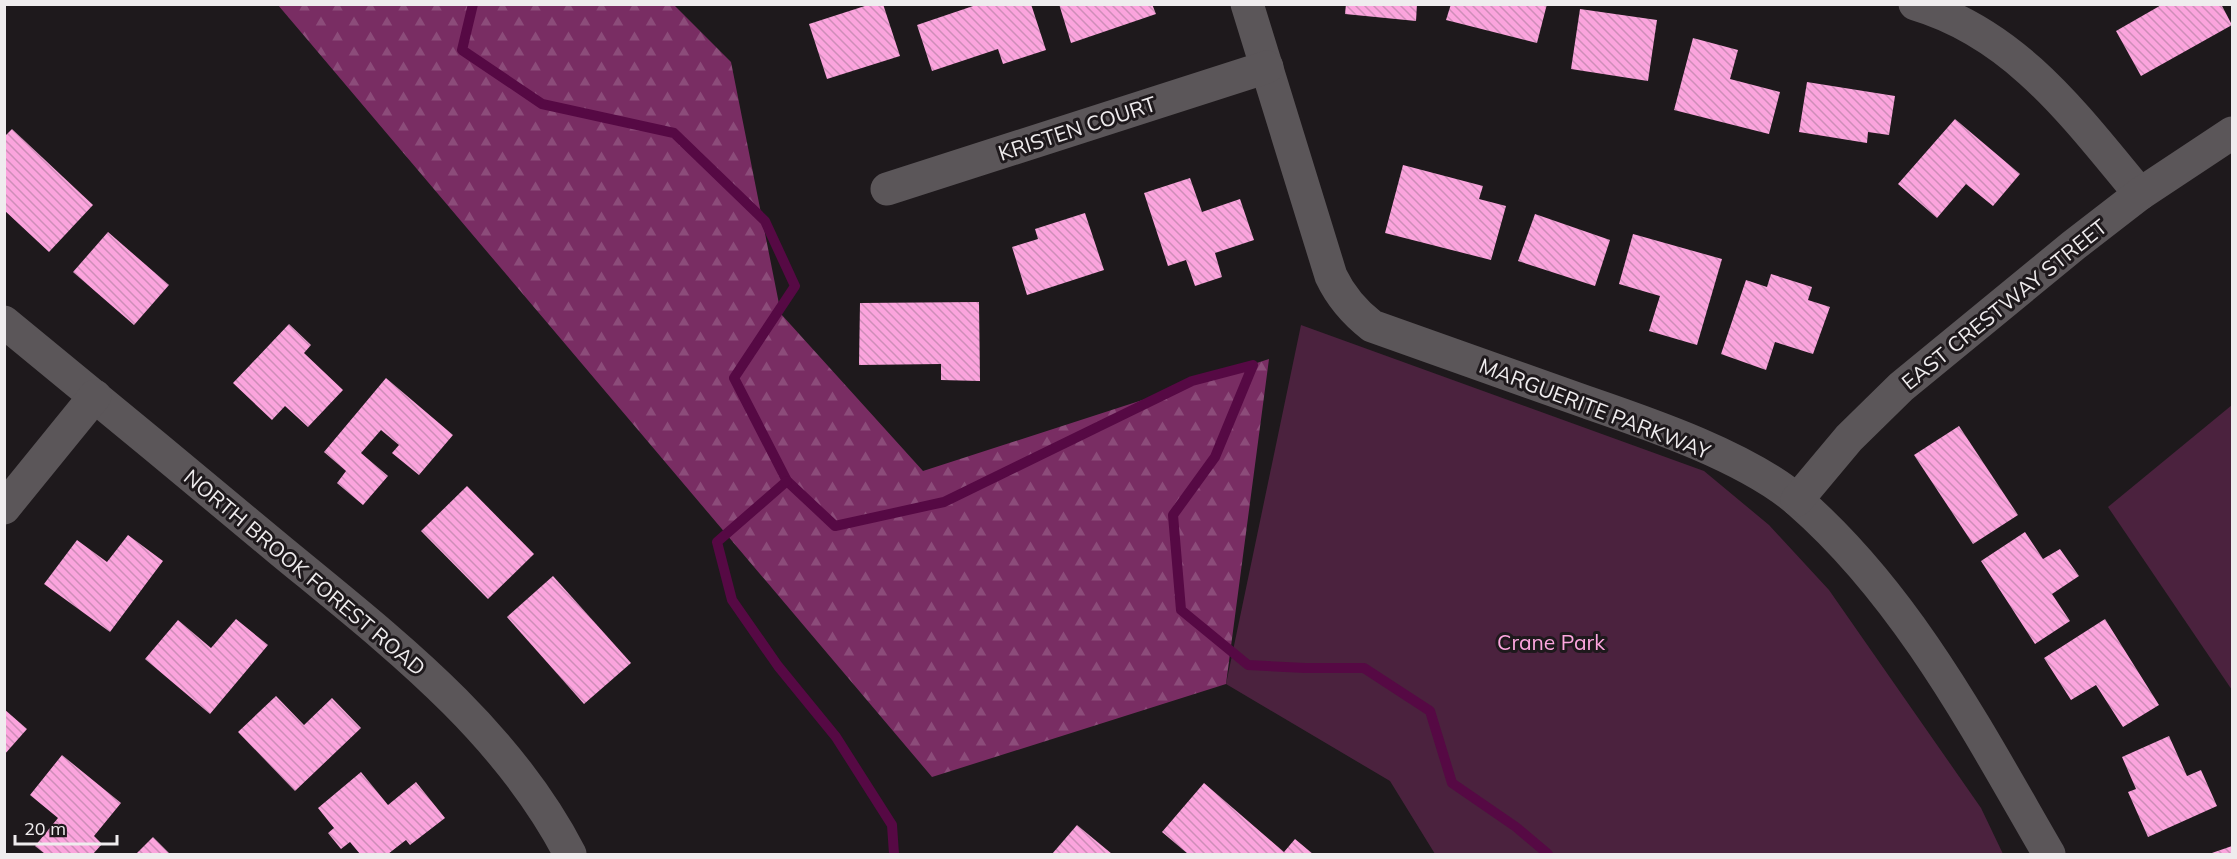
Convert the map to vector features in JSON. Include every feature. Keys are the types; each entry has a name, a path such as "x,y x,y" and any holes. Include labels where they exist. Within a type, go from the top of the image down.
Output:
{"street":[{"name":"MARGUERITE PARKWAY","path":"1247,4 1331,276 1337,290 1358,316 1372,326 1649,424 1721,455 1797,500 1836,539 1896,608 1939,667 2049,855"},
{"path":"1915,4 1961,21 1998,43 2042,79 2140,194"},
{"name":"KRISTEN COURT","path":"887,189 1267,67"},
{"name":"EAST CRESTWAY STREET","path":"1797,500 1849,438 1901,387 2074,244 2140,194 2232,133"},
{"name":"NORTH BROOK FOREST ROAD","path":"4,322 423,669 487,735 514,768 570,855"},
{"path":"4,508 95,396"}],"green space":[{"path":"278,5 674,5 731,62 781,314 923,471 1269,359 1226,684 932,777"},
{"name":"Crane Park","path":"1301,325 1704,471 1769,525 1829,590 1981,808 2003,854 1435,854 1390,781 1226,684"},
{"path":"2232,405 2232,690 2108,507"}],"building":[{"path":"871,4 883,4 900,56 827,79 809,24"},
{"path":"979,4 1031,4 1046,50 1003,64 998,49 932,71 917,25"},
{"path":"1059,4 1152,4 1156,14 1071,43"},
{"path":"1346,4 1417,4 1416,21 1345,14"},
{"path":"1451,4 1547,4 1537,43 1446,20"},
{"path":"2163,4 2221,4 2232,25 2141,76 2116,31"},
{"path":"1580,9 1657,20 1648,81 1571,69"},
{"path":"1693,38 1738,50 1730,79 1780,92 1769,134 1674,110"},
{"path":"1807,82 1895,96 1889,135 1868,132 1867,143 1799,132"},
{"path":"1955,119 2020,174 1993,206 1966,184 1937,218 1898,184"},
{"path":"12,129 93,205 49,252 4,210 4,137"},
{"path":"1403,165 1483,186 1479,199 1506,206 1491,260 1385,233"},
{"path":"1190,178 1202,212 1240,199 1254,240 1215,253 1222,277 1195,286 1186,260 1168,266 1144,193"},
{"path":"1085,213 1104,270 1027,295 1012,247 1038,239 1035,229"},
{"path":"1535,214 1610,240 1595,286 1518,261"},
{"path":"108,232 169,285 134,325 73,272"},
{"path":"1633,234 1722,259 1697,345 1649,331 1660,296 1619,284"},
{"path":"1771,274 1812,287 1808,300 1830,307 1813,354 1775,342 1766,370 1721,354 1746,280 1767,287"},
{"path":"979,302 980,381 941,380 941,364 859,365 860,303"},
{"path":"289,324 311,345 304,353 343,390 308,427 285,406 272,420 233,383"},
{"path":"386,378 453,435 419,475 392,453 399,445 381,430 361,453 388,476 363,505 337,483 346,471 324,452"},
{"path":"1959,426 2018,515 1973,544 1914,455"},
{"path":"467,486 534,554 488,599 421,531"},
{"path":"2025,532 2043,559 2060,549 2079,576 2052,594 2070,621 2035,644 1981,561"},
{"path":"128,535 163,561 110,632 44,584 77,540 107,562"},
{"path":"553,576 631,663 584,704 507,617"},
{"path":"236,619 268,645 210,714 145,659 178,620 211,648"},
{"path":"2105,619 2159,705 2123,727 2096,685 2071,700 2044,658"},
{"path":"276,696 304,725 332,698 361,728 295,791 238,732"},
{"path":"4,709 27,729 4,755"},
{"path":"2169,736 2187,776 2201,770 2217,806 2148,837 2128,792 2136,789 2122,757"},
{"path":"62,755 121,803 94,836 102,844 93,854 45,854 35,846 58,818 30,795"},
{"path":"361,772 388,805 416,782 445,818 410,845 406,840 388,854 360,854 350,842 341,849 328,833 334,828 318,808"},
{"path":"1204,783 1284,852 1295,839 1313,854 1188,854 1162,832"},
{"path":"1077,825 1112,854 1052,854"},
{"path":"153,837 170,854 136,854"},
{"path":"2232,846 2232,854 2209,854"}],"waterway":[{"path":"473,4 462,50 542,104 674,133 765,221 795,286 734,378 787,481 835,526 944,502 1192,381 1253,365 1215,457 1173,515 1181,610 1248,665 1364,668 1430,711 1452,783 1516,827 1548,854"},
{"path":"787,481 717,542 732,600 778,666 836,737 892,825 894,854"}]}
